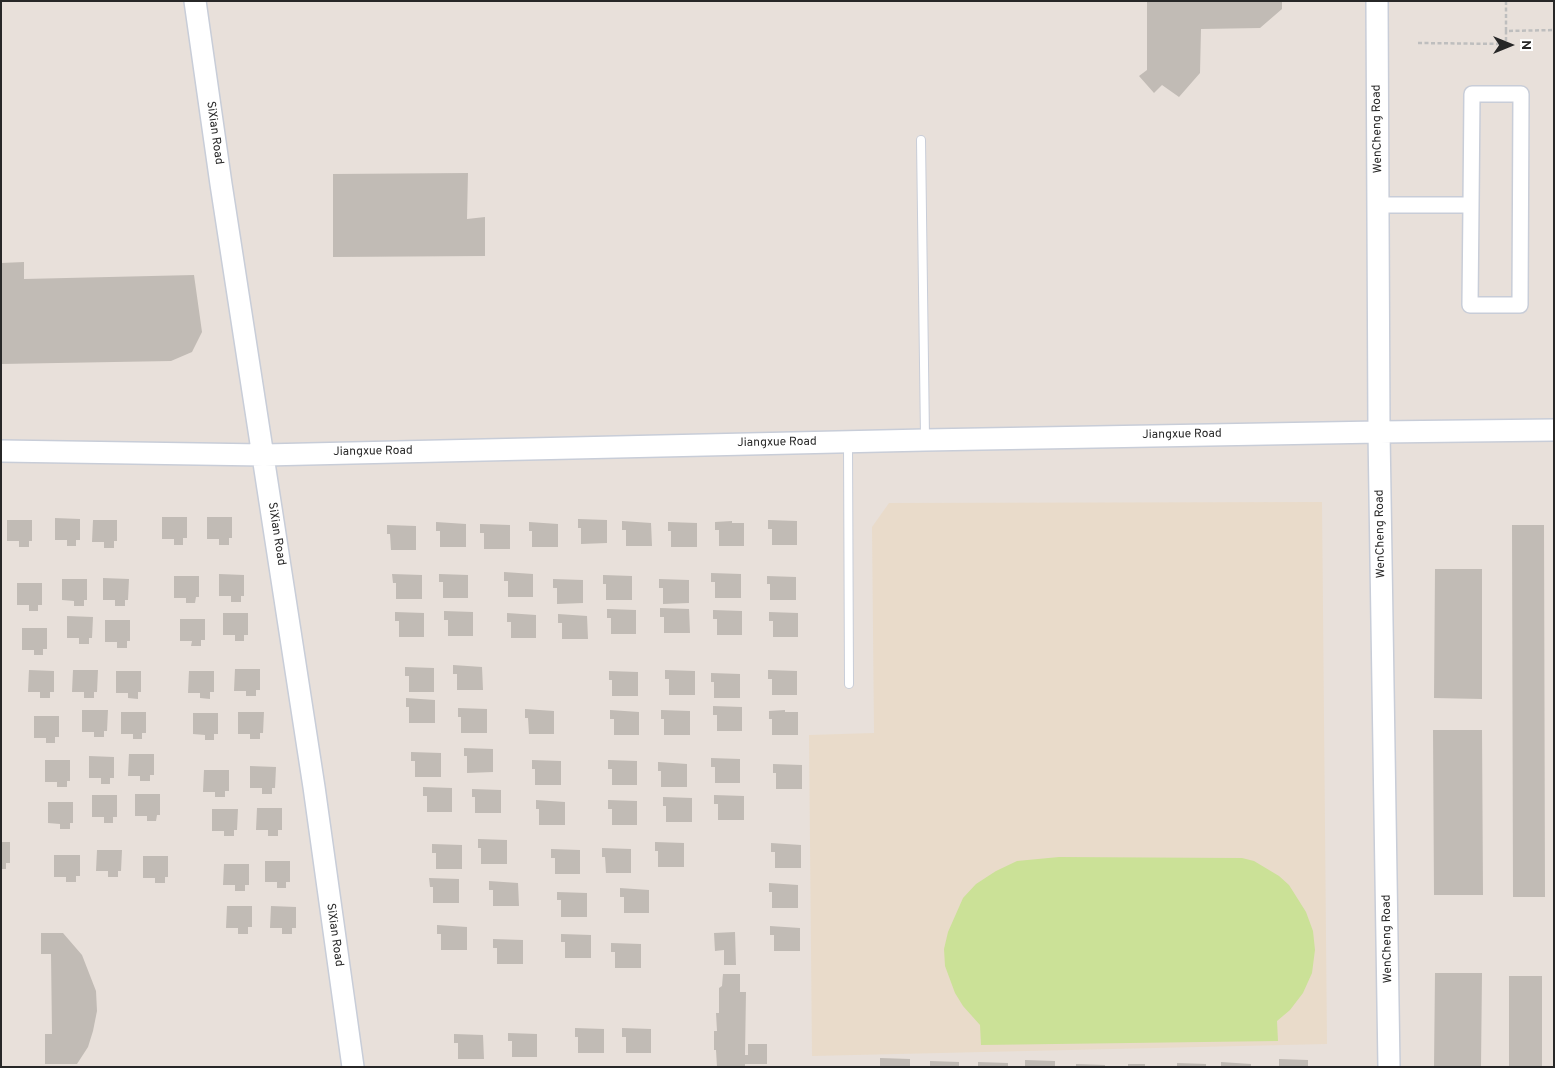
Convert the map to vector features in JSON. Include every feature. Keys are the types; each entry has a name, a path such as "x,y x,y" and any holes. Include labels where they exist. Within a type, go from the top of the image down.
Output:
{"main road":[{"name":"SiXian Road","path":"195,1 221,184 312,778 353,1067"},
{"name":"WenCheng Road","path":"1377,1 1380,432 1390,1067"},
{"name":"Jiangxue Road","path":"1,451 264,455 925,440 1554,430"}],"street":[{"path":"1472,94 1521,94 1520,305 1470,305 1471,205 1472,94"},
{"path":"1379,205 1471,205"}],"lane":[{"path":"921,140 925,440"},
{"path":"848,442 849,684"}],"path":[{"path":"1418,43 1506,44 1506,1"},
{"path":"1506,31 1554,30"}],"shaded area":[{"path":"1322,502 1327,1044 812,1056 809,735 874,733 872,527 889,503"}],"green space":[{"path":"1059,857 1242,858 1254,861 1279,876 1289,885 1306,912 1313,931 1315,950 1312,973 1303,993 1290,1010 1277,1021 1278,1041 981,1045 980,1025 963,1006 955,993 945,966 944,949 948,932 963,898 976,884 996,871 1017,861"}],"building":[{"path":"1147,1 1282,1 1282,9 1260,28 1201,29 1200,73 1179,97 1162,85 1154,93 1139,76 1147,70"},
{"path":"468,173 467,219 485,217 485,256 333,257 333,174"},
{"path":"24,262 24,279 194,275 202,332 192,352 171,361 1,364 1,263"},
{"path":"162,517 187,517 187,538 183,538 183,545 174,545 174,539 162,539"},
{"path":"207,517 232,517 232,538 229,538 229,545 219,545 219,539 207,539"},
{"path":"55,518 80,519 80,540 76,540 76,546 67,546 67,540 55,540"},
{"path":"578,519 607,520 607,543 581,544 581,528 578,528"},
{"path":"7,520 32,520 32,541 29,541 29,547 19,547 19,541 7,541"},
{"path":"93,520 117,520 117,541 114,541 114,548 104,548 104,542 92,542"},
{"path":"768,520 797,521 797,545 772,545 772,529 768,529"},
{"path":"622,521 651,523 652,546 626,546 626,530 622,530"},
{"path":"732,521 732,523 744,523 744,546 719,546 719,530 715,530 715,522"},
{"path":"436,522 466,524 466,547 440,547 440,531 436,531"},
{"path":"529,522 558,524 558,547 532,547 532,531 529,531"},
{"path":"668,522 697,523 697,547 671,547 671,531 668,531"},
{"path":"480,524 510,525 510,549 484,549 484,533 480,533"},
{"path":"387,525 416,526 416,550 391,550 390,534 387,534"},
{"path":"1512,525 1544,525 1545,897 1513,897"},
{"path":"1435,569 1482,569 1482,699 1434,698"},
{"path":"504,572 533,574 533,597 508,597 508,581 504,581"},
{"path":"711,573 741,574 741,598 715,598 715,582 711,582"},
{"path":"219,574 244,575 244,596 241,596 241,602 231,602 231,596 219,596"},
{"path":"392,574 422,575 422,599 396,599 396,583 393,583"},
{"path":"439,574 468,575 468,598 443,598 443,582 439,582"},
{"path":"603,575 632,576 632,600 606,600 606,584 603,584"},
{"path":"174,576 199,576 199,597 196,597 195,603 186,603 186,598 174,598"},
{"path":"767,576 796,577 796,600 770,600 770,584 767,584"},
{"path":"103,578 129,579 128,600 125,600 125,606 115,606 115,600 103,600"},
{"path":"62,579 87,579 87,600 84,600 84,606 74,606 74,601 62,600"},
{"path":"553,579 583,580 583,603 557,604 557,588 553,588"},
{"path":"659,579 689,580 689,603 663,604 663,588 659,588"},
{"path":"17,583 42,583 42,605 38,605 38,611 29,611 29,605 17,605"},
{"path":"660,608 689,609 690,633 664,633 664,617 660,617"},
{"path":"607,609 636,610 636,634 611,634 611,618 607,618"},
{"path":"713,610 742,611 742,635 717,635 717,619 713,619"},
{"path":"444,611 473,612 473,636 448,636 448,620 444,620"},
{"path":"395,612 424,613 424,637 399,637 399,621 395,621"},
{"path":"769,612 798,613 798,637 773,637 773,621 769,621"},
{"path":"223,613 248,613 248,635 244,635 244,641 235,641 235,635 223,635"},
{"path":"507,613 536,615 536,638 511,638 511,622 507,622"},
{"path":"558,614 587,616 588,639 562,639 562,623 558,623"},
{"path":"67,616 93,617 92,638 89,638 89,644 79,644 79,638 67,638"},
{"path":"180,619 205,619 205,640 201,640 201,646 191,646 192,641 180,641"},
{"path":"105,620 130,620 130,641 127,641 127,648 117,648 117,642 105,642"},
{"path":"22,628 47,628 47,649 43,649 43,655 34,655 34,650 22,650"},
{"path":"453,665 482,667 483,690 457,690 457,674 453,674"},
{"path":"405,667 434,668 434,692 409,692 409,676 405,676"},
{"path":"235,669 260,669 260,690 256,690 256,696 246,696 246,691 234,691"},
{"path":"29,670 54,671 54,692 50,692 50,698 40,698 40,692 28,692"},
{"path":"73,670 98,670 97,692 94,692 94,698 84,698 84,692 72,692"},
{"path":"665,670 695,671 695,695 669,695 669,679 665,679"},
{"path":"768,670 797,671 797,695 772,695 772,679 768,679"},
{"path":"116,671 141,671 141,692 138,692 138,699 128,698 128,693 116,693"},
{"path":"189,671 214,671 214,692 210,692 210,699 200,698 200,693 188,693"},
{"path":"609,671 638,672 638,696 612,696 612,680 609,680"},
{"path":"711,673 740,674 740,698 714,698 714,682 711,682"},
{"path":"406,698 435,700 435,723 409,723 409,707 406,707"},
{"path":"713,706 742,707 742,731 717,731 717,715 713,715"},
{"path":"458,708 487,709 487,733 461,733 461,717 458,717"},
{"path":"525,709 554,711 554,734 529,734 528,718 525,718"},
{"path":"82,710 108,710 107,731 104,731 104,737 94,737 94,732 82,732"},
{"path":"610,710 639,712 639,735 614,735 614,719 610,719"},
{"path":"661,710 690,711 690,735 664,735 664,719 661,719"},
{"path":"785,710 785,712 798,712 798,735 772,735 772,719 769,719 769,711"},
{"path":"121,712 146,712 146,733 142,733 142,739 133,739 133,734 121,734"},
{"path":"238,712 264,712 263,733 260,733 260,739 250,739 250,734 238,734"},
{"path":"193,713 218,713 218,734 214,734 214,740 205,740 205,735 193,734"},
{"path":"34,716 59,716 59,737 55,737 55,743 46,743 46,738 34,738"},
{"path":"1433,730 1482,730 1483,895 1434,895"},
{"path":"464,748 493,749 493,772 467,773 467,756 464,756"},
{"path":"411,752 441,753 441,777 415,777 415,761 411,761"},
{"path":"129,754 154,754 154,775 150,775 150,781 140,781 140,776 128,776"},
{"path":"89,756 114,757 114,778 110,778 110,784 101,784 101,778 89,778"},
{"path":"711,758 740,759 740,783 715,783 715,767 711,767"},
{"path":"45,760 70,760 70,781 67,781 67,787 57,787 57,782 45,782"},
{"path":"532,760 561,761 561,785 535,785 535,769 532,769"},
{"path":"608,760 637,761 637,785 612,785 612,769 608,769"},
{"path":"658,762 687,764 687,787 661,787 661,771 658,771"},
{"path":"773,764 802,765 802,789 776,789 776,773 773,773"},
{"path":"250,766 276,767 275,788 272,788 272,794 262,794 262,788 250,788"},
{"path":"204,770 229,770 229,791 225,791 225,797 215,797 215,792 203,792"},
{"path":"423,787 452,788 452,812 427,812 427,796 423,796"},
{"path":"472,789 501,790 501,813 475,813 475,797 472,797"},
{"path":"135,794 160,794 160,815 157,815 156,821 147,821 147,816 135,816"},
{"path":"92,795 117,795 117,817 113,817 113,823 104,823 104,817 92,817"},
{"path":"714,795 744,796 744,820 718,820 718,804 714,804"},
{"path":"663,797 692,798 692,822 666,822 666,806 663,806"},
{"path":"536,800 565,802 565,825 539,825 539,809 536,809"},
{"path":"608,800 637,801 637,825 612,825 612,809 608,809"},
{"path":"48,802 73,802 73,823 70,823 70,829 60,829 60,824 48,823"},
{"path":"257,808 282,808 282,830 278,830 278,836 268,836 268,830 256,830"},
{"path":"212,809 238,809 237,830 234,830 234,836 224,836 224,831 212,831"},
{"path":"478,839 507,840 507,864 481,864 481,848 478,848"},
{"path":"1,842 10,842 10,863 6,863 6,869 1,869"},
{"path":"655,842 684,843 684,867 658,867 658,851 655,851"},
{"path":"771,843 801,845 801,868 775,868 775,852 771,852"},
{"path":"432,844 462,845 462,869 436,869 436,853 432,853"},
{"path":"602,848 631,849 631,873 606,873 605,857 602,857"},
{"path":"551,849 580,850 580,874 555,874 555,858 551,858"},
{"path":"97,850 122,850 121,871 118,871 118,877 108,877 108,871 96,871"},
{"path":"54,855 80,855 80,876 76,876 76,882 66,882 66,877 54,877"},
{"path":"143,856 168,856 168,877 165,877 165,883 155,883 155,878 143,878"},
{"path":"265,861 290,861 290,882 286,882 286,888 277,888 277,882 265,882"},
{"path":"224,864 249,864 249,885 245,885 245,891 235,891 235,885 223,885"},
{"path":"429,878 459,879 459,903 433,903 433,887 430,887"},
{"path":"489,881 518,883 519,906 493,906 493,890 489,890"},
{"path":"769,883 798,885 798,908 772,908 772,892 769,892"},
{"path":"620,888 649,890 649,913 624,913 624,897 620,897"},
{"path":"557,892 587,893 587,917 561,917 561,900 557,900"},
{"path":"227,906 252,906 252,927 248,927 248,934 238,934 238,928 226,928"},
{"path":"271,906 296,907 296,928 292,928 292,934 282,934 282,928 270,928"},
{"path":"437,925 467,927 467,950 441,950 441,934 437,934"},
{"path":"770,926 800,928 800,951 774,951 774,935 770,935"},
{"path":"735,932 736,965 724,965 724,950 715,951 714,933"},
{"path":"41,933 63,933 82,955 96,991 97,1011 93,1031 88,1047 77,1064 45,1064 45,1034 52,1034 51,954 41,954"},
{"path":"561,934 591,935 591,958 565,958 565,942 561,942"},
{"path":"493,939 523,940 523,964 497,964 497,948 493,948"},
{"path":"611,943 641,944 641,968 615,968 615,952 611,952"},
{"path":"1435,973 1482,973 1481,1067 1434,1067"},
{"path":"723,974 740,974 740,992 746,992 745,1055 748,1055 748,1044 767,1044 767,1064 745,1064 745,1067 717,1067 716,1050 714,1050 714,1031 717,1031 716,1013 719,1013 719,988 722,986"},
{"path":"1509,976 1542,976 1542,1067 1509,1067"},
{"path":"575,1028 604,1029 604,1053 578,1053 578,1037 575,1037"},
{"path":"622,1028 651,1029 651,1053 626,1053 626,1037 622,1037"},
{"path":"508,1033 537,1034 537,1057 512,1057 512,1041 508,1041"},
{"path":"454,1034 483,1035 484,1059 458,1059 458,1043 454,1043"},
{"path":"880,1058 910,1059 910,1067 880,1067"},
{"path":"1279,1059 1308,1060 1308,1067 1279,1067"},
{"path":"1025,1060 1055,1061 1055,1067 1025,1067"},
{"path":"930,1061 959,1062 959,1067 930,1067"},
{"path":"978,1062 1008,1063 1008,1067 978,1067"},
{"path":"1221,1062 1251,1064 1251,1067 1221,1067"},
{"path":"1177,1063 1206,1064 1206,1067 1177,1067"},
{"path":"1076,1064 1105,1065 1105,1067 1076,1067"},
{"path":"1128,1064 1145,1064 1145,1067 1128,1067"}]}
